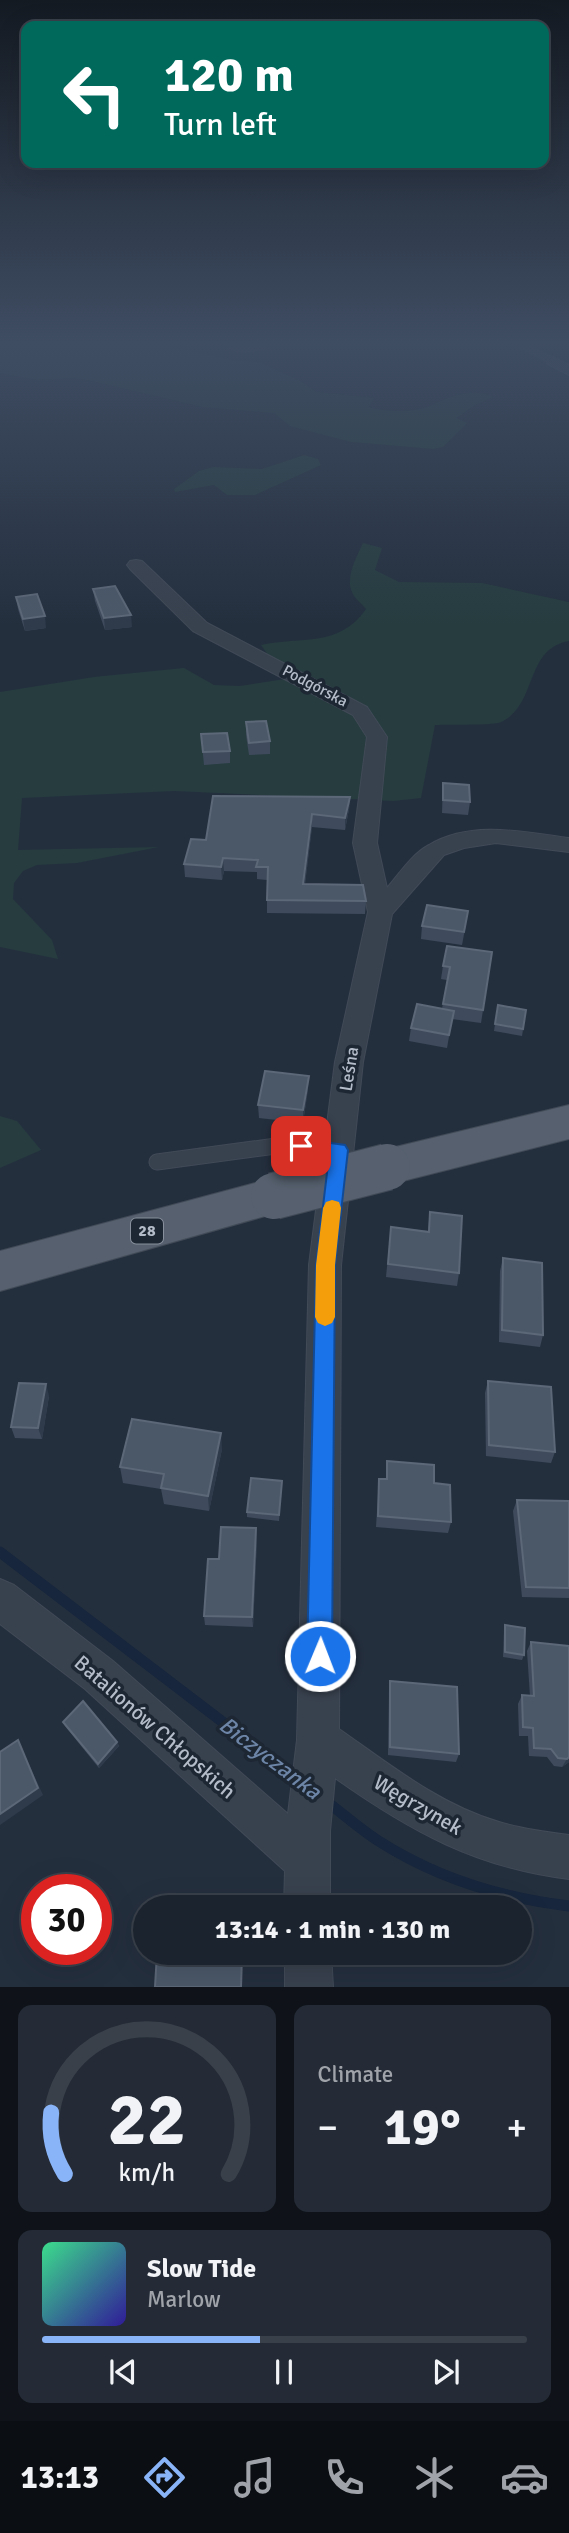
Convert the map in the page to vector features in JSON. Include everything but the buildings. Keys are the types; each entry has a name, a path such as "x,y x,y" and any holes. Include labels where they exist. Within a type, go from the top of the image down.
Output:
{"main road":[{"name":"28","path":"0,1271 274,1196 569,1122"}],"street":[{"name":"Podgórska","path":"136,565 200,627 360,711 377,737 365,844 380,912"},
{"name":"Leśna","path":"318,1740 326,1265 349,1062 380,912 416,869 436,850 460,841 496,836 569,845"},
{"name":"Batalionów Chłopskich","path":"0,1599 99,1675 307,1846"},
{"path":"307,1895 307,1846 318,1740"},
{"name":"Węgrzynek","path":"318,1740 391,1793 460,1833 534,1855 569,1857"},
{"path":"308,1965 309,1987"}],"lane":[{"path":"157,1163 276,1146 339,1150"}],"green space":[{"path":"339,439 451,439 443,447 433,449"},
{"path":"304,455 318,459 321,465 255,495 227,495 214,485 175,492 174,489 199,471 213,467 262,469"},
{"path":"363,543 382,548 375,570 399,582 482,583 569,602 569,641 555,646 545,655 537,666 521,703 513,714 501,722 435,725 421,798 394,801 174,791 22,798 18,850 159,847 77,863 37,865 23,871 14,883 13,899 52,940 58,959 0,947 0,692 94,677 184,668 214,685 240,686 285,679 261,645 332,635 355,621 366,609 353,594 350,586 353,567"},
{"path":"0,1116 17,1121 41,1150 0,1168"}],"waterway":[{"name":"Biczyczanka","path":"0,1552 300,1781"},
{"name":"Biczyczanka","path":"326,1801 377,1840 422,1865 494,1892 569,1906"}],"slow traffic":[{"path":"325,1317 326,1265 332,1208"}],"route":[{"path":"301,1146 339,1150 326,1265 320,1656"}]}
